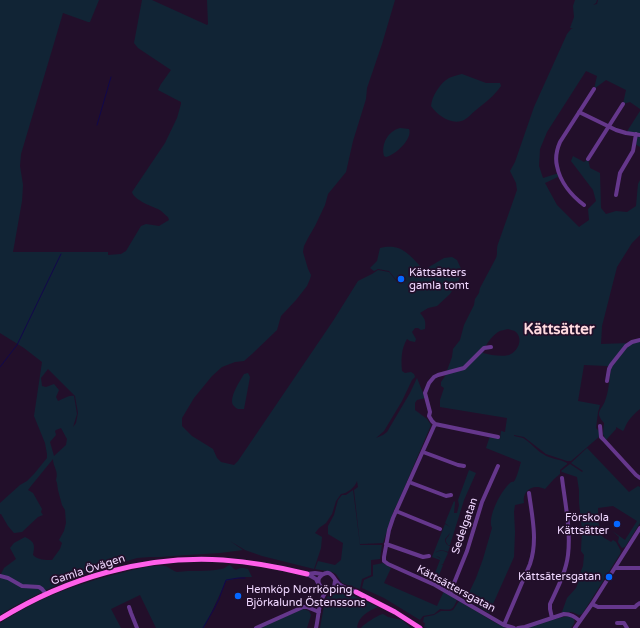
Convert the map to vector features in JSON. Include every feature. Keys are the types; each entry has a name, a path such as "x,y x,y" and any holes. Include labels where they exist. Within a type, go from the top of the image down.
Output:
{"main road":[{"name":"Gamla Övägen","path":"0,619 46,594 70,584 103,573 134,566 162,562 222,560 258,564 307,574"},
{"name":"Gamla Övägen","path":"356,592 395,612 420,628"}],"street":[{"path":"584,205 574,196 564,182 557,167 556,160 560,142 594,89"},
{"path":"588,159 623,104"},
{"path":"579,112 608,127 638,135 633,151 620,173 616,194"},
{"path":"607,381 611,365 626,346 632,342 640,340"},
{"path":"491,347 484,348 464,368 434,377 427,386 425,393 430,416 435,424 498,437"},
{"name":"Kättsättersgatan","path":"435,424 396,511 389,530 384,561 431,583 504,625 514,628"},
{"path":"600,426 601,437 636,476 640,478"},
{"path":"423,452 464,466"},
{"name":"Sedelgatan","path":"450,593 482,502 498,466"},
{"path":"552,618 550,604 563,573 568,555 568,536 562,478"},
{"path":"409,482 446,496 452,495"},
{"path":"504,625 533,554 534,540 529,493"},
{"path":"396,511 440,528"},
{"path":"575,628 640,528"},
{"name":"Kättsättersgatan","path":"386,544 423,557 429,556"},
{"path":"615,568 640,568"},
{"name":"Gamla Övägen","path":"307,574 330,574 341,586 356,592"},
{"name":"Gamla Övägen","path":"307,574 316,580 324,590 344,590 356,592"},
{"path":"316,628 320,602 319,579 324,574"},
{"path":"0,576 8,578 22,586 42,589 46,594"},
{"path":"320,602 335,585 335,581"},
{"path":"592,604 598,607 635,607 640,603"},
{"path":"129,607 130,613 137,628"},
{"path":"256,628 303,607 319,612"},
{"path":"518,628 568,614 580,621"},
{"path":"617,623 624,623 627,628"}],"shaded area":[{"path":"0,0 99,0 90,22 63,13 21,154 20,166 23,185 22,201 13,252 108,252 108,255 121,254 126,251 141,226 146,224 159,226 169,220 168,217 158,209 136,198 132,192 165,143 177,118 181,104 181,102 158,90 171,70 138,48 134,43 142,0 152,0 207,25 207,0 395,0 367,88 366,99 353,141 346,172 328,194 325,205 304,246 303,252 311,275 307,286 281,316 277,330 244,361 235,362 222,367 212,376 194,398 182,418 182,426 192,436 213,449 217,458 221,462 234,465 333,321 358,281 378,270 389,272 398,283 409,280 398,282 389,271 378,269 374,271 370,268 377,261 380,248 394,247 404,251 423,269 418,276 424,270 444,258 452,257 457,260 462,271 459,280 450,294 437,306 428,308 420,313 425,320 425,329 421,330 415,328 412,332 416,339 415,342 407,339 405,343 402,355 402,371 405,373 411,372 415,377 384,431 376,438 387,432 417,378 425,398 417,400 415,403 415,410 427,419 431,425 394,510 383,543 360,544 354,490 358,487 357,481 351,489 341,494 336,501 332,514 326,523 315,533 322,537 321,548 314,569 262,556 245,550 230,541 243,550 220,553 137,558 80,575 44,591 0,615 0,576 4,568 16,559 10,548 14,543 25,537 34,544 33,555 35,557 44,560 52,560 60,549 62,543 59,540 66,523 65,510 58,490 56,480 57,474 53,459 28,490 33,493 42,509 41,512 43,515 38,517 22,532 14,533 0,514 0,503 34,474 47,458 47,454 45,443 34,416 42,362 24,348 0,333","holes":["48,369 75,396 78,413 76,423 73,427 77,414 74,396 58,401 56,397 59,390 54,384 46,387 42,386 41,378","61,428 67,439 66,445 54,456 50,442 56,435 55,431"]},
{"path":"575,0 597,0 593,5 597,4 598,0 640,0 640,109 630,102 623,104 626,90 606,80 594,89 597,76 586,71 547,132 540,149 539,166 543,178 559,173 560,176 545,183 557,205 579,227 589,220 588,209 596,201 593,190 571,161 573,156 584,162 588,159 590,168 600,173 601,208 606,214 616,211 627,212 636,206 638,184 640,180 640,235 632,243 617,267 602,326 601,344 630,343 640,340 640,409 630,418 623,431 616,427 616,429 606,440 603,434 604,423 600,418 599,413 606,397 611,369 607,366 584,365 578,401 600,405 596,428 599,431 600,436 571,461 567,461 546,454 524,437 514,435 523,438 546,456 567,464 560,470 560,474 545,489 535,487 529,489 525,494 524,503 515,505 514,557 489,613 466,599 483,559 492,528 491,517 493,511 506,487 510,483 514,482 521,462 486,448 490,436 500,439 501,431 505,432 507,418 440,407 440,400 444,388 441,386 441,382 445,376 452,357 453,349 460,340 464,325 474,305 475,299 496,258 497,246 517,190 516,183 510,171 515,162 534,107 567,34 573,28 570,28 574,17 573,6","holes":["508,329 516,332 518,335 519,342 515,351 509,355 502,356 483,353 487,344 495,334"]},
{"path":"462,74 486,83 500,83 501,86 490,99 467,118 455,122 450,121 437,113 431,106 432,102 435,94 443,83 449,78"},
{"path":"640,111 640,147 635,144 636,134 626,133"},
{"path":"400,128 409,129 410,133 406,142 390,156 384,156 383,151 386,139 392,132"},
{"path":"248,373 250,377 244,409 238,409 233,405 232,398 244,374"},
{"path":"587,448 629,492 638,486 640,487 640,523 625,547 622,548 618,542 619,537 612,531 625,540 637,521 613,506 598,508 601,535 611,542 613,540 616,542 621,551 586,608 582,614 579,615 572,612 562,612 567,598 576,588 578,583 583,566 584,555 581,551 582,529 577,477 561,471 570,464 582,472 583,471 571,463"},
{"path":"469,470 476,473 464,500 450,545 448,545 450,546 448,552 446,551 448,553 443,564 441,564 443,565 436,583 432,581 440,560 432,557 445,524 450,527 445,523 454,501 454,513 457,513 459,505 458,500"},
{"path":"353,490 360,545 382,545 380,559 371,560 371,575 362,579 360,589 342,583 336,574 332,572 315,569 318,561 335,565 341,560 343,543 328,534 328,526 334,515 338,500 342,495 346,495"},
{"path":"383,563 391,568 384,583 437,606 444,591 457,600 454,606 451,609 440,609 434,614 423,616 420,620 384,598 362,588 364,580 373,576 373,565"},
{"path":"230,565 236,570 241,568 248,569 252,577 243,577 226,581 204,628 156,628 140,595 111,609 121,628 0,628 0,623 29,606 73,587 104,577 153,566 166,566 177,572 224,569"},
{"path":"337,593 352,595 378,607 367,612 362,617 358,623 358,628 320,628 325,600 329,595"},
{"path":"459,601 506,628 424,627 424,617 434,615 441,611 453,610"},
{"path":"303,609 309,611 311,615 307,628 259,628"},
{"path":"383,614 388,617 402,620 411,628 361,628 371,620"},
{"path":"569,616 573,617 574,620 574,624 571,628 526,628 558,618"}],"waterway":[{"path":"97,125 111,77"},
{"path":"0,367 17,345 61,254"},
{"path":"203,628 219,599 226,580 245,578"}],"place":[{"name":"Kättsätters gamla tomt","path":"401,279"},
{"name":"Förskola Kättsätter","path":"617,524"},
{"name":"Kättsätersgatan","path":"609,577"},
{"name":"Hemköp Norrköping Björkalund Östenssons","path":"238,596"}],"district":[{"name":"Kättsätter","path":"559,330"}]}
